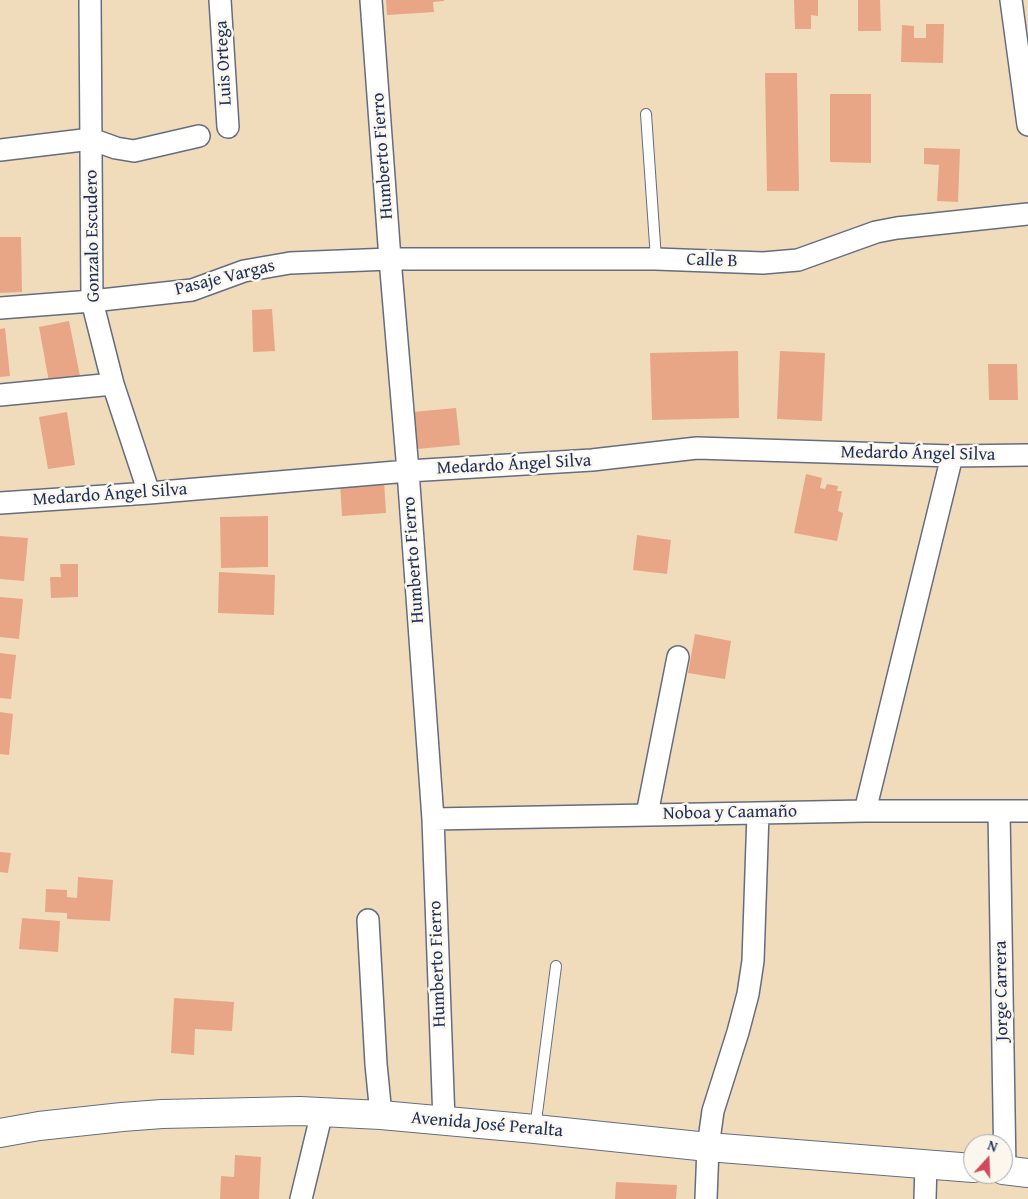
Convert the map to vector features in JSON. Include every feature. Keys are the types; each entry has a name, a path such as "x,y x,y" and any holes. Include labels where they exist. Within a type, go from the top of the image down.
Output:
{"highway":[{"name":"Avenida José Peralta","path":"0,1133 39,1126 162,1114 300,1111 381,1115 708,1147 963,1167"}],"street":[{"name":"Gonzalo Escudero","path":"90,0 92,301 113,384 149,493"},
{"name":"Luis Ortega","path":"220,0 228,127"},
{"name":"Humberto Fierro","path":"371,0 433,819 444,1121"},
{"path":"1010,0 1028,125"},
{"path":"0,150 91,139 116,148 134,151 199,136"},
{"name":"Calle B","path":"390,259 656,259 763,263 798,260 876,232 897,228 1028,214"},
{"name":"Pasaje Vargas","path":"0,308 92,301 192,290 244,271 290,263 390,259"},
{"path":"0,394 113,384"},
{"name":"Medardo Ángel Silva","path":"0,503 149,493 408,471 592,460 697,448 952,456 1028,455"},
{"path":"865,811 952,456"},
{"path":"647,814 678,657"},
{"name":"Noboa y Caamaño","path":"433,819 647,814 1000,811 1027,804"},
{"name":"Jorge Carrera","path":"1000,811 1011,1134"},
{"path":"706,1199 708,1147 713,1111 738,1032 748,994 753,961 758,813"},
{"path":"368,920 376,1064 381,1115"},
{"path":"301,1199 322,1112"},
{"path":"925,1199 926,1164"}],"lane":[{"path":"646,114 656,259"},
{"path":"536,1129 556,966"}],"building":[{"path":"386,0 444,1 433,2 434,12 387,15"},
{"path":"794,0 818,0 818,16 811,15 811,29 795,29"},
{"path":"858,0 880,0 881,31 858,31"},
{"path":"926,24 944,24 943,63 901,62 902,25 914,26 914,38 926,38"},
{"path":"765,73 797,73 799,191 767,191"},
{"path":"830,94 871,94 871,163 830,162"},
{"path":"924,148 960,149 958,202 937,201 939,165 924,164"},
{"path":"0,237 21,237 22,292 0,293"},
{"path":"272,309 275,351 253,352 252,310"},
{"path":"69,321 80,376 49,382 39,327"},
{"path":"5,328 10,376 0,377 0,329"},
{"path":"738,351 739,418 652,420 650,353"},
{"path":"780,351 825,353 822,421 777,419"},
{"path":"988,364 1017,364 1018,400 989,400"},
{"path":"456,408 460,445 417,449 413,412"},
{"path":"67,412 75,465 48,469 39,417"},
{"path":"806,474 822,478 820,488 825,489 827,484 838,486 837,491 842,491 838,511 843,513 837,541 794,533"},
{"path":"384,480 386,513 342,516 340,482"},
{"path":"268,516 268,567 221,568 220,517"},
{"path":"637,535 671,540 667,574 633,570"},
{"path":"0,536 28,538 24,581 0,579"},
{"path":"60,564 78,564 78,597 51,598 50,577 61,577"},
{"path":"219,572 275,575 274,615 218,613"},
{"path":"0,597 23,599 19,639 0,637"},
{"path":"695,634 731,641 725,679 688,673"},
{"path":"0,653 16,655 11,699 0,698"},
{"path":"0,712 13,714 9,755 0,754"},
{"path":"0,852 11,853 8,873 0,872"},
{"path":"78,877 113,880 110,921 67,919 67,913 45,912 46,889 67,890 67,897 77,898"},
{"path":"22,918 60,921 58,952 19,949"},
{"path":"174,998 234,1002 232,1031 195,1029 194,1055 171,1053"},
{"path":"235,1155 261,1157 259,1199 220,1199 221,1176 234,1177"},
{"path":"616,1182 677,1185 676,1199 615,1199"}]}
